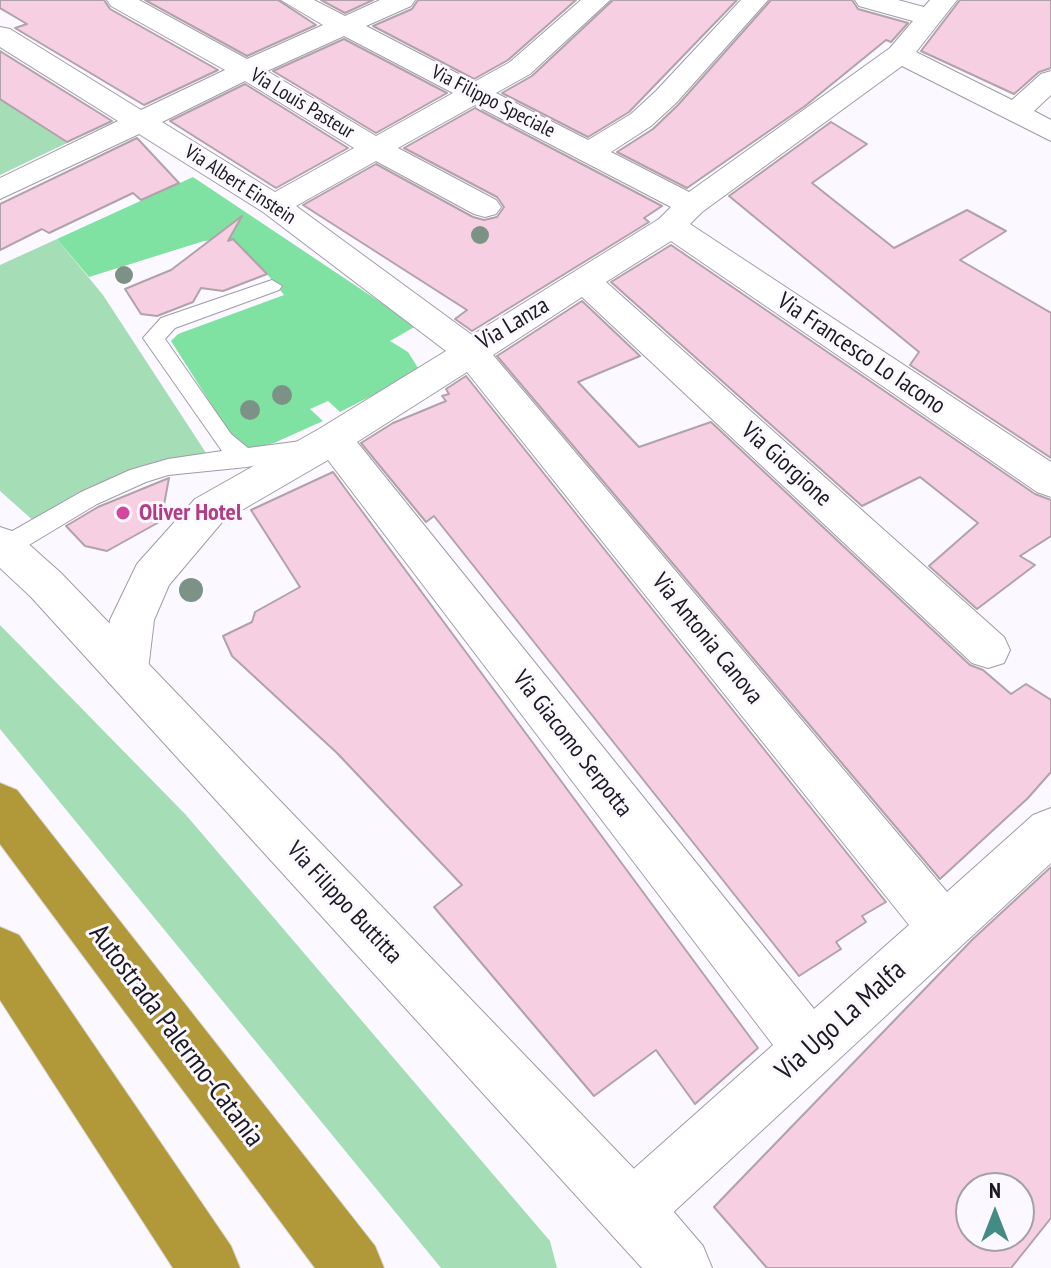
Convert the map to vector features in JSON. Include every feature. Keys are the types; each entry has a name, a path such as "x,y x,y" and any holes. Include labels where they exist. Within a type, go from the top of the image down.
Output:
{"highway":[{"name":"Autostrada Palermo-Catania","path":"0,805 353,1268"},
{"path":"0,953 209,1268"}],"street":[{"name":"Via Louis Pasteur","path":"120,0 246,70 376,149 485,207"},
{"name":"Via Filippo Speciale","path":"294,0 592,151 681,216"},
{"path":"0,190 341,25 402,0"},
{"path":"274,205 520,68 597,0"},
{"path":"592,151 641,120 666,97 755,0"},
{"path":"868,0 937,8"},
{"name":"Via Lanza","path":"125,670 132,620 152,576 209,510 327,442 681,216 900,54 937,8"},
{"name":"Via Albert Einstein","path":"0,35 274,205 469,350"},
{"path":"900,54 1051,132"},
{"path":"1015,113 1051,80"},
{"name":"Via Francesco Lo Iacono","path":"681,216 1051,482"},
{"name":"Via Giorgione","path":"584,280 988,650"},
{"name":"Via Antonia Canova","path":"469,350 944,928"},
{"name":"Via Giacomo Serpotta","path":"327,442 811,1049"},
{"name":"Via Filippo Buttitta","path":"2,545 46,585 632,1210 681,1268"},
{"name":"Via Ugo La Malfa","path":"632,1210 1051,831"}],"lane":[{"path":"247,459 223,440 154,338 168,323 272,286"},
{"path":"2,545 89,498 138,476 168,467 247,459 327,442"}],"green space":[{"path":"0,98 67,143 0,175"},
{"path":"193,177 416,326 390,341 408,352 420,371 340,412 328,401 310,409 323,421 274,443 248,449 232,437 171,341 178,334 284,295 267,274 233,239 204,241 89,277 57,239"},
{"path":"57,239 103,295 208,456 153,463 118,476 36,523 0,491 0,265"},
{"path":"0,625 186,815 550,1241 557,1268 441,1268 0,729"}],"building":[{"path":"0,0 104,0 110,9 218,70 144,105 15,28 27,24 0,8"},
{"path":"145,0 278,0 316,25 247,56"},
{"path":"321,0 373,0 345,13"},
{"path":"418,0 576,0 508,60 474,79 373,26 412,9"},
{"path":"613,0 737,0 629,112 588,137 502,93 532,76"},
{"path":"771,0 852,0 858,9 908,23 891,42 886,40 805,106 687,188 617,152 653,129 678,105"},
{"path":"960,0 1051,0 1051,68 1039,72 1014,94 921,51"},
{"path":"344,39 447,93 376,133 273,71"},
{"path":"0,51 112,121 67,142 0,99"},
{"path":"245,84 348,148 276,188 170,121"},
{"path":"475,108 662,206 644,218 649,222 472,331 455,319 467,310 303,205 376,164 473,217 484,220 497,217 504,207 497,197 404,148"},
{"path":"831,122 867,144 812,183 894,248 967,210 1006,231 960,260 1051,313 1051,458 910,365 919,352 729,196"},
{"path":"137,138 179,183 141,200 133,193 49,233 42,229 0,250 0,204"},
{"path":"242,216 228,241 233,239 267,274 223,291 201,288 193,302 157,316 141,314 125,289 171,270"},
{"path":"671,245 1035,494 1051,500 1051,536 1020,556 1035,565 977,609 929,566 978,523 920,477 862,506 611,282"},
{"path":"582,301 640,356 578,382 639,447 711,422 970,665 983,670 1011,694 1026,684 1051,700 1051,772 1028,798 940,879 497,356"},
{"path":"466,376 886,902 862,916 866,922 836,942 841,949 799,976 434,516 426,522 361,443 393,423 446,401 442,396 449,394 446,389"},
{"path":"333,472 758,1048 695,1104 656,1050 594,1096 434,907 462,885 337,753 232,656 223,636 252,622 255,612 300,587 251,510"},
{"name":"Oliver Hotel","path":"169,478 161,521 107,551 85,546 66,526 98,507"},
{"path":"1051,867 1051,1218 1035,1238 1035,1172 955,1172 955,1252 1024,1252 1011,1268 767,1268 714,1207 973,939"}],"place":[{"name":"Oliver Hotel","path":"123,513"}]}
